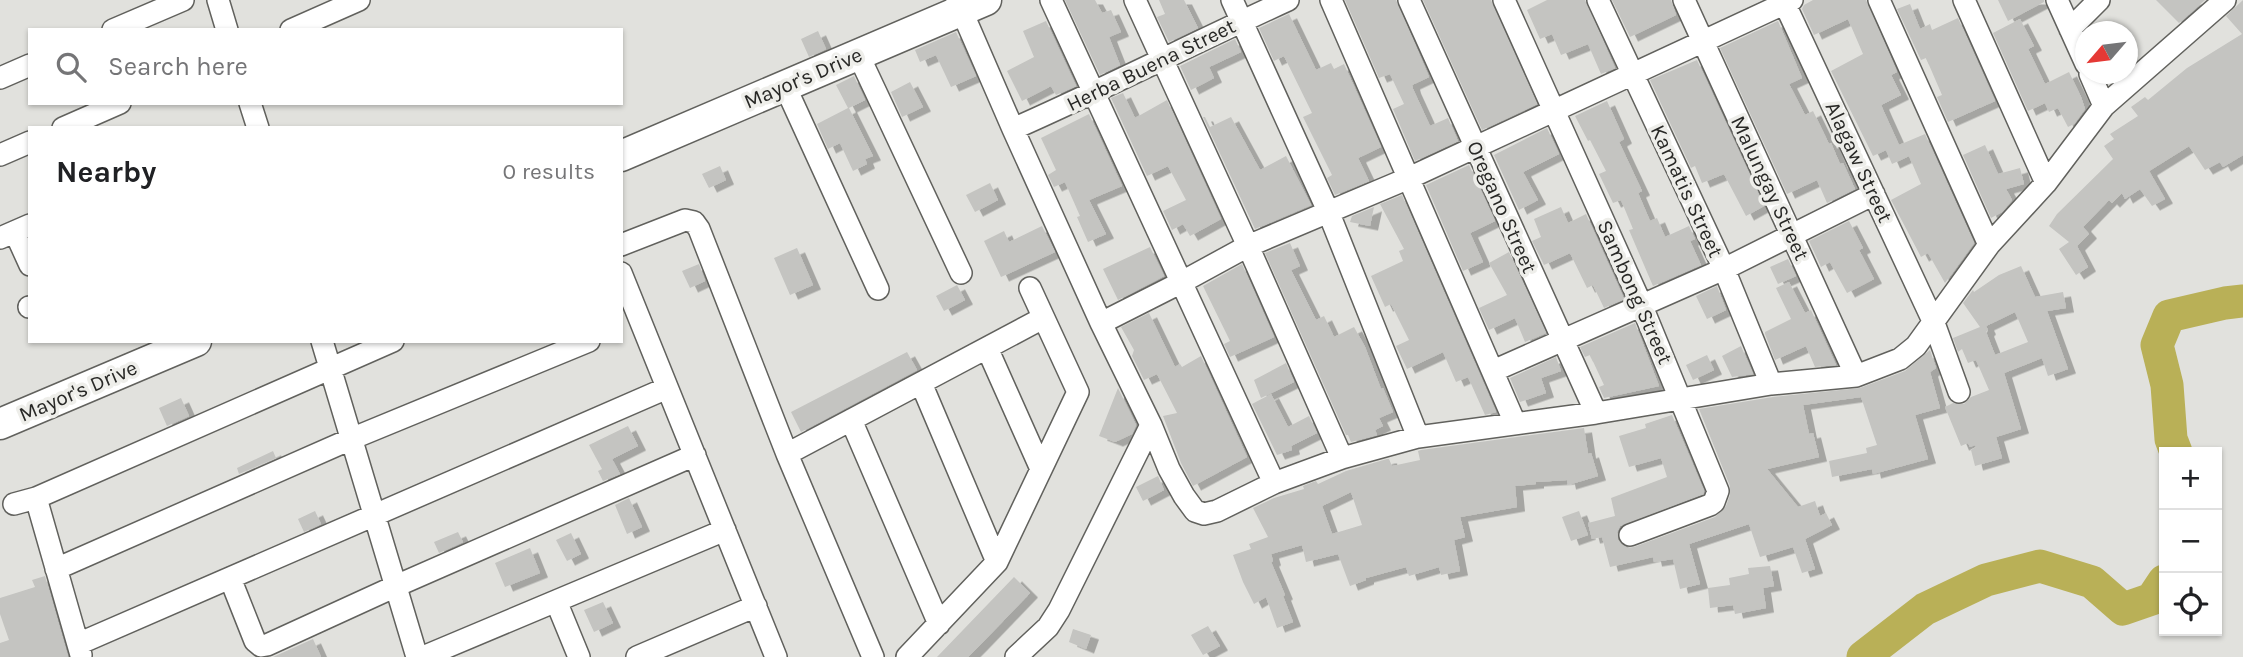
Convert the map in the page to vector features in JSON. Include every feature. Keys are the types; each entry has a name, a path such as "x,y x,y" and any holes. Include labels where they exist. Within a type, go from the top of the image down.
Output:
{"street":[{"path":"118,28 183,0"},
{"path":"218,0 226,28"},
{"path":"296,28 359,0"},
{"path":"1051,0 1274,483"},
{"path":"1135,0 1342,458"},
{"path":"1233,0 1328,211 1418,437"},
{"name":"Herba Buena Street","path":"1013,129 1095,93 1288,0"},
{"path":"1331,0 1515,423"},
{"name":"Oregano Street","path":"1409,0 1596,413"},
{"name":"Sambong Street","path":"1504,0 1641,304 1717,485 1718,497 1710,505 1630,535"},
{"name":"Kamatis Street","path":"1598,0 1724,269 1771,384"},
{"name":"Malungay Street","path":"1684,0 1856,376"},
{"path":"1879,0 1989,246"},
{"path":"1964,0 2046,183"},
{"path":"2057,0 2075,41"},
{"path":"2070,29 2099,0"},
{"path":"968,3 1013,129 1101,323 1184,496 1195,511 1204,514 1217,511 1274,483 1342,458 1418,437 1596,413 1771,384 1856,376 1900,359 1916,346 1989,246 2046,183 2104,106 2225,0"},
{"path":"1101,323 1248,246 1409,178 1787,1"},
{"name":"Alagaw Street","path":"1787,1 1934,323 1959,392"},
{"name":"Mayor's Drive","path":"623,155 858,54 968,3"},
{"path":"858,54 961,273"},
{"path":"0,78 28,66"},
{"path":"2094,84 2104,106"},
{"path":"785,86 878,289"},
{"path":"68,126 115,105"},
{"path":"250,105 254,126"},
{"path":"0,155 28,143"},
{"path":"1493,371 1724,269 1874,194"},
{"path":"623,244 685,220 694,222 699,229 787,454 873,657"},
{"path":"15,232 28,261"},
{"path":"623,283 631,324 667,388 776,657"},
{"path":"907,657 997,562 1078,392 1030,288"},
{"path":"787,454 1043,318"},
{"name":"Mayor's Drive","path":"0,424 191,343"},
{"path":"323,343 417,657"},
{"path":"15,504 36,498 388,343"},
{"path":"56,569 351,439 584,343"},
{"path":"987,348 1041,469"},
{"path":"921,383 997,562"},
{"path":"36,498 80,650 230,578 667,388"},
{"path":"852,420 939,624"},
{"path":"1016,657 1048,627 1059,610 1151,425"},
{"path":"230,578 255,641 261,646 267,645 695,455"},
{"path":"423,657 725,530"},
{"path":"556,601 579,657"},
{"path":"637,657 756,606"}],"building":[{"path":"1065,0 1095,0 1102,13 1111,10 1121,32 1109,37 1120,65 1100,75"},
{"path":"1159,0 1184,0 1198,28 1169,42 1157,17 1165,14"},
{"path":"1345,0 1396,0 1429,77 1412,85 1413,89 1430,126 1448,118 1458,141 1415,161 1393,109 1404,104 1390,74 1379,78"},
{"path":"1423,0 1491,0 1537,104 1482,130"},
{"path":"1547,0 1585,0 1615,68 1601,74 1588,44 1561,55 1552,34 1540,39 1527,10"},
{"path":"1612,0 1671,0 1676,15 1630,37"},
{"path":"1813,0 1866,0 1897,72 1891,75 1901,95 1881,105 1884,112 1899,145 1925,134 1974,243 1945,283 1928,253 1921,257 1891,200 1921,184 1909,156 1892,164 1886,150 1873,156 1831,71 1863,54 1848,19 1814,35 1802,9"},
{"path":"1998,0 2044,0 2044,2 2008,21"},
{"path":"2156,0 2205,0 2179,23"},
{"path":"2243,0 2243,155 2223,167 2220,162 2205,170 2189,146 2149,171 2165,199 2152,206 2140,189 2125,199 2122,193 2112,203 2109,200 2083,227 2089,234 2077,246 2088,267 2076,275 2059,249 2069,242 2049,226 2057,214 2113,159 2104,146 2114,139 2110,134 2138,116 2131,107 2145,97 2148,100 2187,68 2242,34 2226,16"},
{"path":"1910,4 1920,29 1930,24 1932,30 1958,18 1995,101 1948,122 1937,97 1942,95 1926,58 1921,60 1897,9"},
{"path":"1289,14 1316,70 1331,63 1334,69 1344,64 1381,147 1358,158 1369,181 1335,195 1327,178 1332,175 1303,117 1312,113 1284,56 1274,61 1259,28"},
{"path":"2020,19 2034,46 2028,49 2045,84 2069,72 2081,97 2085,109 2074,124 2068,127 2058,108 2049,112 2045,103 2028,111 1993,33"},
{"path":"1046,21 1076,86 1056,95 1051,86 1022,101 1007,71 1034,57 1023,31"},
{"path":"1778,21 1802,78 1789,84 1805,115 1813,111 1855,189 1827,203 1817,180 1787,194 1720,48"},
{"path":"818,31 826,49 809,57 801,39"},
{"path":"956,32 976,76 951,87 936,55 920,62 915,50"},
{"path":"1235,39 1241,52 1209,67 1214,78 1191,90 1180,66"},
{"path":"1697,60 1764,206 1746,216 1724,174 1702,183 1695,166 1691,168 1650,80"},
{"path":"854,76 865,100 849,108 873,156 865,159 867,164 853,171 840,143 828,149 817,124 848,108 836,85"},
{"path":"910,82 923,107 902,117 891,92"},
{"path":"1123,93 1135,118 1167,100 1221,219 1190,236 1183,224 1172,230 1163,211 1186,200 1168,166 1147,176 1111,98"},
{"path":"1607,101 1624,139 1619,142 1642,191 1638,193 1650,221 1657,218 1665,237 1689,226 1695,239 1690,241 1701,265 1653,286 1629,230 1633,229 1621,200 1613,203 1599,174 1606,171 1575,116"},
{"path":"1089,114 1122,186 1089,200 1106,234 1088,242 1065,182 1054,187 1048,175 1056,170 1041,138"},
{"path":"1203,117 1210,127 1231,117 1260,170 1286,156 1311,205 1255,229"},
{"path":"1547,128 1559,154 1523,172 1538,200 1519,210 1494,155"},
{"path":"1985,145 1998,174 2020,168 2024,184 2006,189 2012,200 2002,212 1991,218 1963,155"},
{"path":"1469,165 1495,221 1470,233 1483,262 1463,271 1426,185"},
{"path":"720,166 726,180 709,188 702,174"},
{"path":"990,183 998,200 975,212 966,195"},
{"path":"1402,195 1496,412 1485,415 1468,377 1456,382 1443,352 1407,369 1396,346 1409,340 1391,304 1385,307 1371,276 1403,261 1399,251 1404,249 1380,204"},
{"path":"1374,207 1370,226 1350,222 1352,216"},
{"path":"1561,207 1568,223 1586,214 1624,299 1604,308 1593,285 1587,288 1570,253 1544,265 1532,241 1541,237 1534,219"},
{"path":"1849,221 1863,248 1859,250 1874,279 1847,293 1830,262 1821,267 1809,241"},
{"path":"1042,226 1055,252 1001,277 984,241 1004,231 1009,242"},
{"path":"1290,243 1300,266 1291,270 1316,320 1324,316 1334,337 1354,327 1365,347 1393,412 1379,418 1383,426 1375,430 1377,435 1351,442 1346,435 1265,253"},
{"path":"1150,247 1164,276 1118,300 1103,269"},
{"path":"797,248 813,285 790,295 774,258"},
{"path":"1509,252 1546,333 1525,342 1515,318 1489,330 1479,308 1507,295 1489,263"},
{"path":"1788,259 1796,276 1778,284 1770,267"},
{"path":"699,264 705,281 690,288 682,271"},
{"path":"1242,264 1274,337 1230,357 1224,344 1230,341 1203,286"},
{"path":"2021,266 2035,297 2063,292 2066,308 2047,311 2068,369 2048,376 2042,358 2004,373 2021,429 1996,437 2002,458 1975,466 1971,450 1975,445 1970,447 1968,443 1961,446 1945,407 1953,403 1964,404 1971,397 1989,390 1976,360 1968,363 1962,349 1958,352 1953,338 1980,327 1963,303 1973,290 1974,292 1999,275","holes":["2015,312 2028,342 1995,355 1986,326"]},
{"path":"1789,282 1805,313 1811,310 1836,365 1815,367 1806,346 1775,360 1765,332 1791,319 1776,288"},
{"path":"957,285 965,300 944,311 936,296"},
{"path":"1717,286 1726,310 1707,319 1696,296"},
{"path":"1149,313 1175,367 1180,364 1182,367 1201,356 1247,457 1193,486 1163,416 1177,413 1157,374 1144,380 1132,356 1134,350 1121,327"},
{"path":"1635,323 1659,386 1604,398 1599,387 1604,385 1590,355 1585,357 1580,347"},
{"path":"1741,346 1753,374 1732,377 1722,356"},
{"path":"1930,350 1936,368 1930,372 1940,408 1915,415 1928,459 1873,474 1872,469 1832,477 1829,461 1867,453 1866,448 1877,445 1861,397 1803,405 1809,434 1813,433 1819,457 1767,469 1798,507 1815,501 1820,516 1826,513 1832,525 1805,539 1815,569 1802,573 1793,547 1760,557 1749,524 1689,544 1700,584 1680,589 1673,559 1654,562 1653,557 1610,567 1602,537 1592,539 1588,523 1615,516 1611,498 1667,477 1661,458 1629,467 1619,436 1646,428 1645,424 1672,415 1704,491 1703,494 1620,526 1617,532 1618,540 1627,548 1715,517 1726,506 1730,486 1699,409 1773,397 1860,388 1905,371"},
{"path":"907,352 917,370 801,432 791,412"},
{"path":"1707,355 1714,370 1693,380 1686,365"},
{"path":"1556,357 1561,371 1541,378 1546,393 1520,402 1510,378"},
{"path":"1286,363 1294,382 1261,398 1254,380"},
{"path":"1118,388 1136,425 1132,434 1115,442 1099,436"},
{"path":"1271,394 1288,427 1309,416 1317,433 1291,446 1292,450 1277,455 1252,404"},
{"path":"181,398 189,416 167,426 159,408"},
{"path":"628,426 638,446 612,459 620,474 603,481 598,471 602,469 589,445"},
{"path":"1584,428 1588,454 1591,453 1598,476 1568,485 1567,480 1515,486 1517,507 1460,517 1465,537 1454,540 1460,571 1441,575 1439,567 1409,576 1406,567 1366,578 1350,586 1338,554 1306,562 1302,545 1271,554 1271,562 1293,622 1277,628 1266,597 1254,604 1233,555 1251,549 1249,544 1268,537 1253,508 1304,489 1303,486 1316,481 1318,484 1346,471 1387,459 1392,466 1420,460 1418,451","holes":["1351,492 1362,525 1332,534 1322,506"]},
{"path":"273,451 276,458 239,474 237,468"},
{"path":"1158,476 1164,490 1143,501 1136,487"},
{"path":"629,498 642,527 627,534 615,505"},
{"path":"315,511 321,524 304,532 298,519"},
{"path":"1579,511 1588,535 1571,541 1562,517"},
{"path":"458,532 463,542 439,553 434,542"},
{"path":"571,533 581,554 567,561 556,540"},
{"path":"530,548 540,573 505,587 495,563"},
{"path":"1770,566 1774,586 1763,588 1766,608 1735,614 1733,605 1710,608 1708,588 1730,585 1729,578 1749,574 1748,568"},
{"path":"45,576 68,657 0,657 0,643 9,640 0,614 0,598 35,587 32,580"},
{"path":"1014,577 1030,593 981,644 968,657 937,657"},
{"path":"603,602 613,623 594,632 584,610"},
{"path":"1208,626 1220,646 1203,655 1191,635"},
{"path":"1073,629 1091,635 1086,649 1069,642"},
{"path":"313,639 321,657 273,657"}],"waterway":[{"path":"2174,447 2171,439 2167,385 2157,345 2169,316 2243,301"},
{"path":"1863,657 1925,609 1986,580 2040,566 2092,582 2123,609 2152,599 2159,588"}]}
